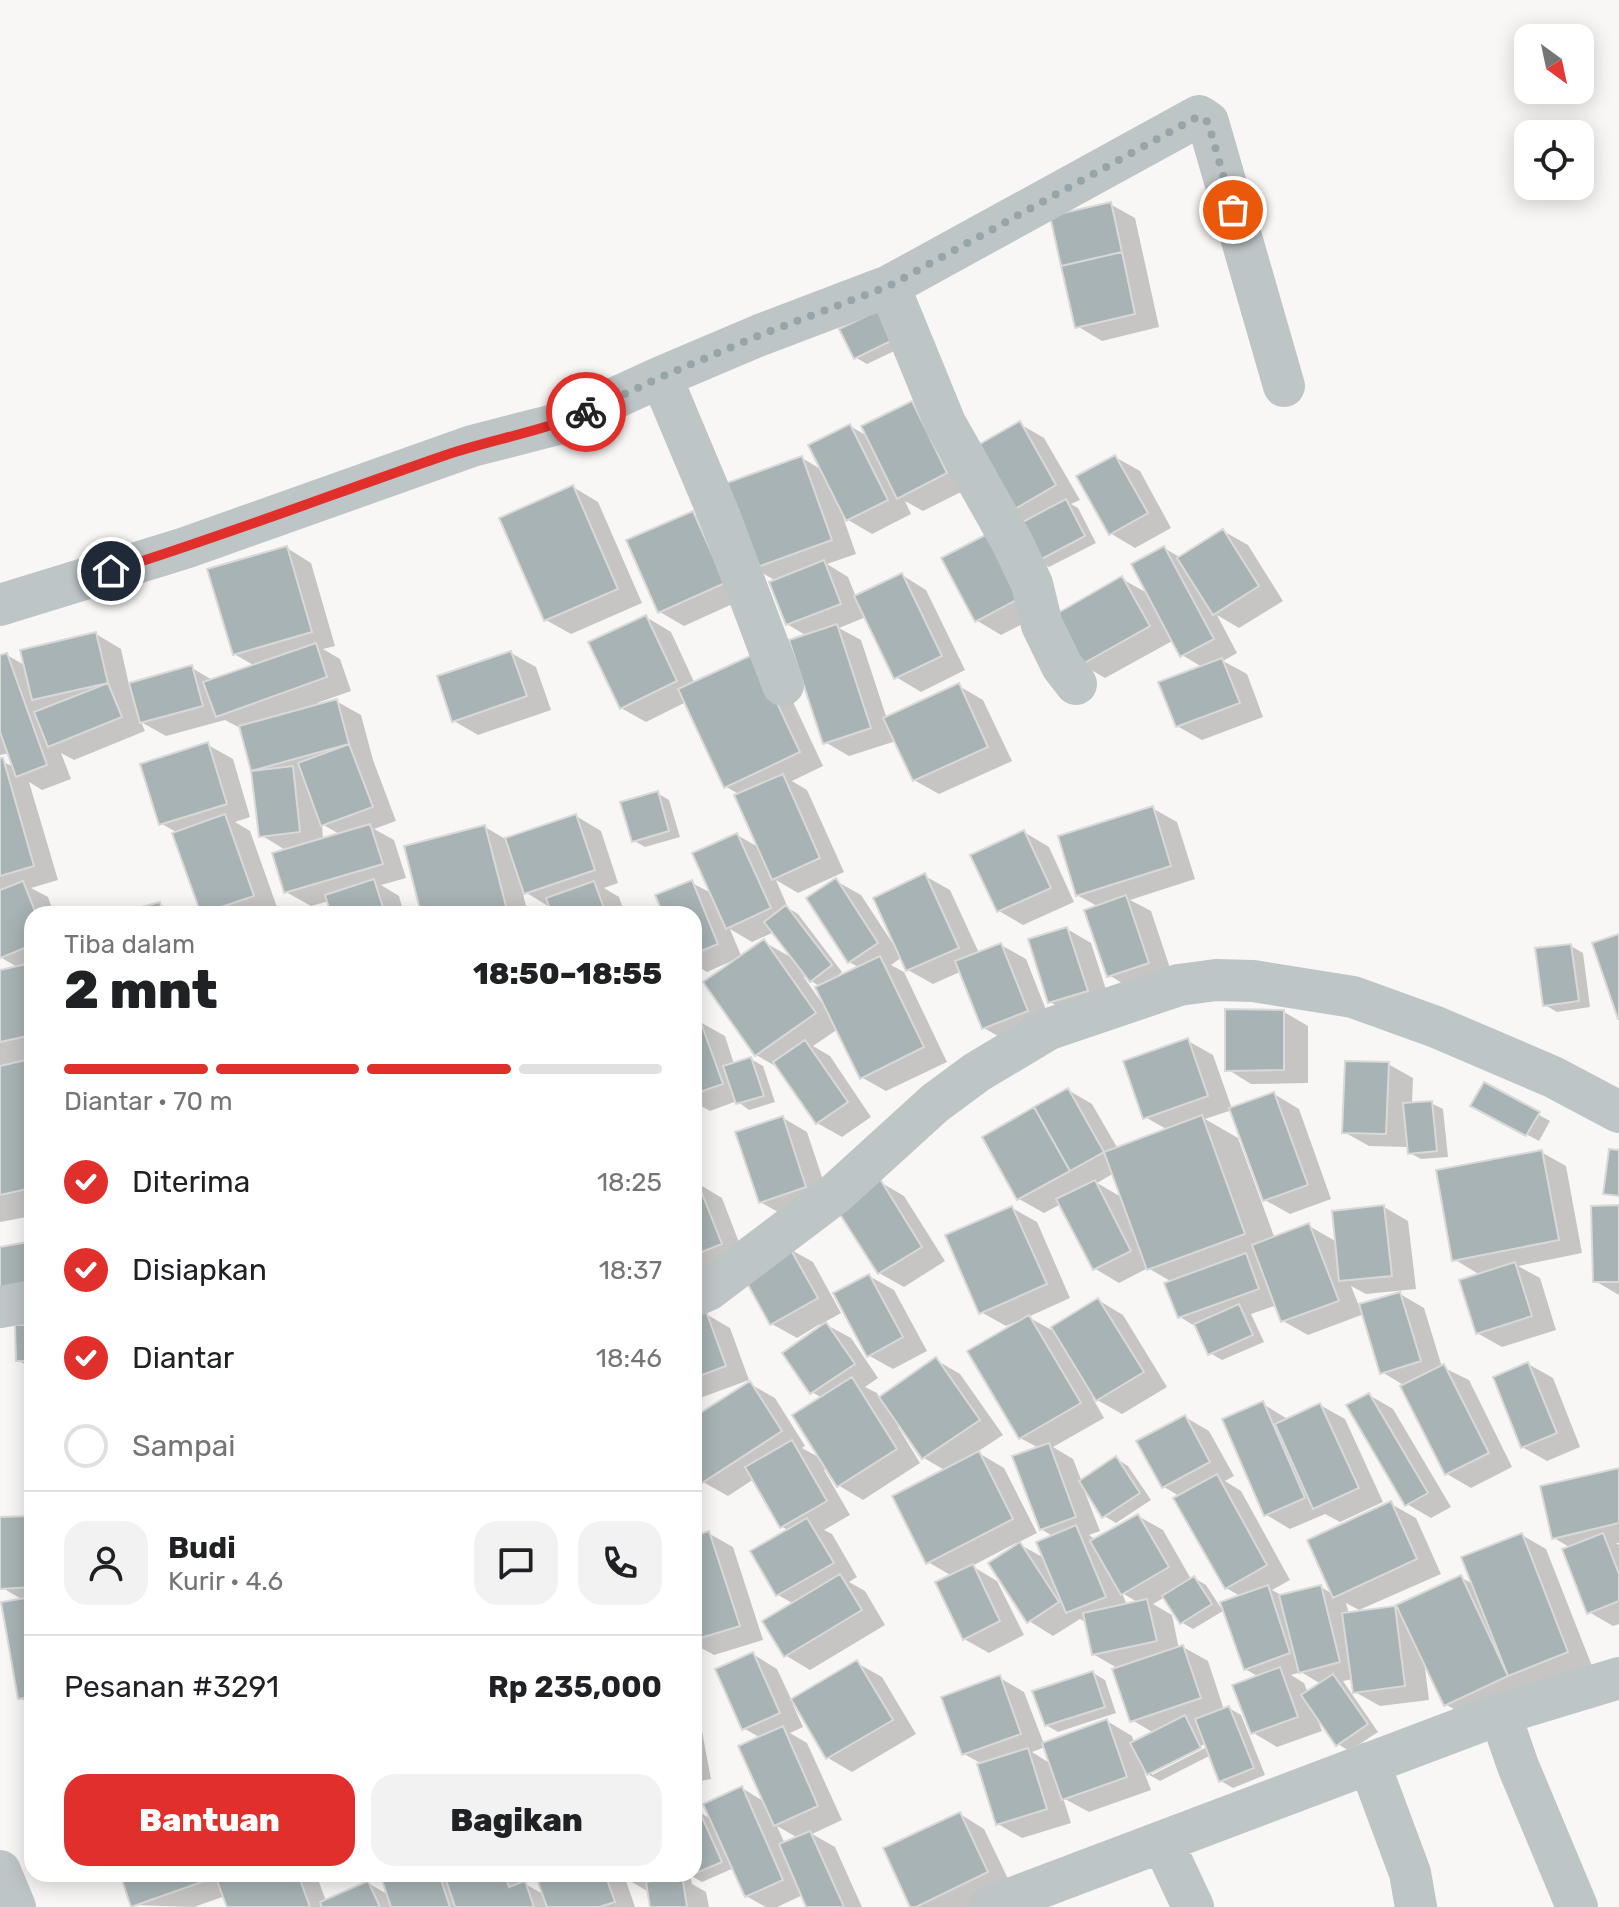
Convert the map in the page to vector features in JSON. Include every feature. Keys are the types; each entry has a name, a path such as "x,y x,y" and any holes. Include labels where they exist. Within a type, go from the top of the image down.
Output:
{"street":[{"path":"0,605 185,548 472,446 558,424 760,335 889,286 1199,116 1208,122 1284,386"},
{"path":"889,286 945,423 1012,542 1032,584 1042,625 1062,666 1076,684"},
{"path":"661,377 719,515 783,685"},
{"path":"702,1291 731,1273 835,1194 935,1103 977,1072 1049,1029 1179,985 1216,980 1253,981 1353,997 1436,1027 1553,1077 1619,1112"},
{"path":"0,1307 24,1302"},
{"path":"989,1907 1500,1714 1619,1678"},
{"path":"1500,1714 1518,1766 1577,1907"},
{"path":"1369,1763 1404,1857 1416,1907"},
{"path":"1163,1843 1190,1902"},
{"path":"0,1871 15,1907"}],"building":[{"path":"1111,202 1122,252 1061,266 1050,216"},
{"path":"1122,252 1135,314 1075,328 1061,266"},
{"path":"885,307 899,337 854,359 839,329"},
{"path":"912,401 947,473 897,499 861,426"},
{"path":"1020,421 1056,485 1003,516 966,452"},
{"path":"850,424 888,500 846,521 808,445"},
{"path":"1115,455 1148,513 1109,535 1076,476"},
{"path":"802,456 832,540 752,569 721,485"},
{"path":"573,485 618,589 544,621 499,518"},
{"path":"1066,499 1085,536 1036,562 1017,525"},
{"path":"693,511 725,583 658,613 626,540"},
{"path":"1223,529 1259,586 1213,615 1177,558"},
{"path":"991,532 1024,596 975,622 941,558"},
{"path":"287,546 312,632 233,655 207,569"},
{"path":"1164,546 1214,639 1180,657 1131,564"},
{"path":"824,560 841,604 786,625 769,582"},
{"path":"902,573 942,656 894,679 854,596"},
{"path":"1122,576 1150,626 1079,666 1051,617"},
{"path":"646,615 677,681 620,709 588,642"},
{"path":"837,624 871,728 823,744 789,640"},
{"path":"96,632 108,683 32,700 20,650"},
{"path":"316,643 327,677 216,717 203,682"},
{"path":"511,651 527,696 452,722 437,676"},
{"path":"7,653 47,765 16,777 0,732 0,655"},
{"path":"754,654 800,752 724,788 678,689"},
{"path":"1222,658 1240,703 1176,727 1158,682"},
{"path":"192,665 203,706 140,723 129,683"},
{"path":"108,683 122,717 48,747 34,712"},
{"path":"959,683 988,747 913,781 883,718"},
{"path":"337,699 349,744 251,771 239,726"},
{"path":"208,742 227,804 159,825 140,764"},
{"path":"349,744 373,807 321,826 298,763"},
{"path":"0,758 3,758 34,866 0,876"},
{"path":"293,766 300,832 259,837 251,771"},
{"path":"783,774 820,858 772,880 734,795"},
{"path":"658,791 669,831 632,842 620,802"},
{"path":"1153,806 1171,866 1076,896 1058,836"},
{"path":"225,814 254,896 225,906 198,906 172,833"},
{"path":"576,814 595,870 524,894 505,838"},
{"path":"370,824 383,864 284,893 272,853"},
{"path":"485,825 506,906 419,906 404,846"},
{"path":"1024,830 1051,888 997,912 970,855"},
{"path":"737,833 771,908 726,929 692,853"},
{"path":"925,873 959,948 906,971 873,898"},
{"path":"836,878 878,943 848,963 806,898"},
{"path":"374,879 382,906 328,906 325,895"},
{"path":"692,880 718,944 702,951 702,906 660,906 655,895"},
{"path":"23,881 33,906 24,906 24,948 0,958 0,890"},
{"path":"594,881 603,906 549,906 546,898"},
{"path":"1126,895 1149,963 1107,977 1084,910"},
{"path":"786,905 832,965 810,982 764,922"},
{"path":"1067,927 1088,991 1048,1003 1028,939"},
{"path":"1619,934 1619,1019 1618,1019 1592,943"},
{"path":"764,939 816,1013 755,1056 703,982"},
{"path":"1001,943 1028,1011 982,1029 955,961"},
{"path":"1571,944 1579,1001 1543,1006 1535,948"},
{"path":"880,956 924,1047 860,1079 815,987"},
{"path":"24,965 24,1037 0,1042 0,970"},
{"path":"1225,1009 1284,1010 1284,1070 1225,1071"},
{"path":"702,1026 723,1084 702,1091"},
{"path":"1188,1038 1208,1096 1143,1119 1123,1061"},
{"path":"805,1040 848,1102 816,1124 773,1062"},
{"path":"751,1057 764,1096 736,1104 723,1066"},
{"path":"24,1060 24,1190 0,1195 0,1066"},
{"path":"1345,1061 1389,1062 1386,1134 1342,1133"},
{"path":"1484,1082 1540,1112 1526,1136 1470,1106"},
{"path":"1068,1088 1104,1152 1070,1171 1034,1107"},
{"path":"1274,1092 1308,1185 1263,1201 1229,1108"},
{"path":"1432,1101 1437,1151 1408,1154 1403,1103"},
{"path":"1034,1107 1070,1171 1017,1200 982,1137"},
{"path":"1202,1115 1245,1234 1147,1270 1104,1152"},
{"path":"783,1116 806,1187 759,1203 735,1132"},
{"path":"1609,1149 1619,1150 1619,1196 1603,1194"},
{"path":"1542,1150 1559,1240 1452,1261 1436,1170"},
{"path":"880,1179 922,1247 878,1274 836,1208"},
{"path":"1095,1180 1131,1251 1093,1270 1056,1199"},
{"path":"702,1194 722,1244 702,1252"},
{"path":"1384,1205 1392,1276 1339,1281 1332,1211"},
{"path":"1619,1205 1619,1282 1593,1282 1591,1206"},
{"path":"1012,1206 1047,1284 979,1314 945,1235"},
{"path":"1309,1223 1339,1301 1281,1322 1252,1245"},
{"path":"24,1243 24,1296 0,1300 0,1247"},
{"path":"788,1245 818,1298 770,1325 741,1272"},
{"path":"1246,1253 1259,1289 1178,1318 1164,1283"},
{"path":"1515,1262 1532,1316 1476,1334 1459,1280"},
{"path":"869,1274 903,1337 867,1357 833,1293"},
{"path":"1400,1292 1421,1361 1380,1374 1359,1304"},
{"path":"1098,1298 1144,1372 1096,1401 1051,1327"},
{"path":"1239,1304 1253,1335 1208,1355 1194,1324"},
{"path":"706,1311 726,1366 702,1375 702,1313"},
{"path":"1029,1315 1081,1403 1019,1439 967,1351"},
{"path":"826,1322 855,1364 810,1394 782,1353"},
{"path":"15,1325 24,1325 24,1361 16,1361"},
{"path":"936,1357 980,1420 922,1459 879,1397"},
{"path":"1528,1362 1557,1433 1521,1448 1493,1377"},
{"path":"1444,1364 1489,1453 1445,1475 1400,1386"},
{"path":"852,1377 897,1449 837,1487 792,1415"},
{"path":"750,1381 782,1431 702,1483 702,1412"},
{"path":"1369,1393 1428,1493 1405,1506 1346,1405"},
{"path":"1263,1401 1305,1498 1264,1516 1222,1419"},
{"path":"1320,1403 1359,1488 1313,1509 1275,1424"},
{"path":"1185,1415 1210,1462 1162,1488 1136,1441"},
{"path":"792,1440 827,1501 780,1528 745,1467"},
{"path":"1049,1443 1076,1517 1040,1530 1012,1456"},
{"path":"979,1451 1013,1519 926,1564 892,1496"},
{"path":"1116,1456 1140,1493 1102,1518 1079,1481"},
{"path":"1619,1468 1619,1523 1552,1539 1540,1486"},
{"path":"1217,1474 1267,1565 1225,1589 1173,1498"},
{"path":"1391,1501 1417,1559 1333,1598 1307,1540"},
{"path":"1138,1514 1169,1567 1121,1595 1090,1541"},
{"path":"24,1516 24,1588 0,1589 0,1517"},
{"path":"807,1518 834,1563 776,1596 750,1551"},
{"path":"1076,1525 1106,1597 1066,1613 1036,1542"},
{"path":"709,1531 740,1626 702,1638 702,1533"},
{"path":"1522,1533 1568,1652 1508,1676 1461,1557"},
{"path":"1603,1533 1619,1574 1619,1601 1587,1614 1562,1549"},
{"path":"1020,1542 1059,1602 1027,1623 988,1563"},
{"path":"973,1564 1000,1621 963,1640 935,1582"},
{"path":"840,1574 862,1610 784,1657 762,1621"},
{"path":"1461,1575 1508,1676 1444,1706 1396,1605"},
{"path":"1194,1576 1212,1604 1180,1624 1162,1596"},
{"path":"1268,1585 1290,1653 1244,1670 1220,1602"},
{"path":"1321,1585 1340,1662 1299,1673 1279,1595"},
{"path":"24,1598 24,1698 18,1699 1,1602"},
{"path":"1147,1599 1157,1641 1092,1655 1083,1613"},
{"path":"1395,1606 1405,1686 1353,1693 1342,1613"},
{"path":"1183,1645 1201,1698 1130,1722 1112,1669"},
{"path":"753,1652 780,1713 742,1730 715,1669"},
{"path":"857,1660 893,1720 826,1759 791,1699"},
{"path":"1280,1667 1298,1717 1251,1734 1232,1685"},
{"path":"1093,1671 1105,1707 1045,1726 1032,1691"},
{"path":"1333,1674 1368,1724 1336,1746 1301,1695"},
{"path":"1000,1675 1021,1734 962,1755 941,1697"},
{"path":"1229,1706 1254,1768 1219,1782 1195,1719"},
{"path":"1185,1715 1201,1748 1147,1775 1130,1743"},
{"path":"1107,1719 1127,1777 1062,1800 1042,1743"},
{"path":"783,1726 818,1806 774,1826 738,1746"},
{"path":"1028,1748 1047,1809 996,1825 977,1764"},
{"path":"742,1786 783,1880 745,1897 703,1804"},
{"path":"960,1812 988,1872 916,1907 910,1907 883,1848"},
{"path":"702,1817 722,1862 702,1871"},
{"path":"810,1831 844,1907 806,1907 779,1844"},
{"path":"123,1882 202,1882 131,1907"},
{"path":"217,1882 301,1882 310,1907 227,1907"},
{"path":"368,1882 380,1907 322,1907 320,1902"},
{"path":"383,1882 442,1882 450,1907 391,1907"},
{"path":"447,1882 507,1882 509,1887 525,1882 534,1907 455,1907"},
{"path":"538,1882 608,1882 615,1902 599,1907 547,1907"},
{"path":"646,1882 683,1882 687,1907 650,1907"}],"way so far":[{"path":"586,412 760,335 889,286 1199,116 1208,122 1233,210"}],"route":[{"path":"111,571 185,548 472,446 558,424 586,412"}]}
